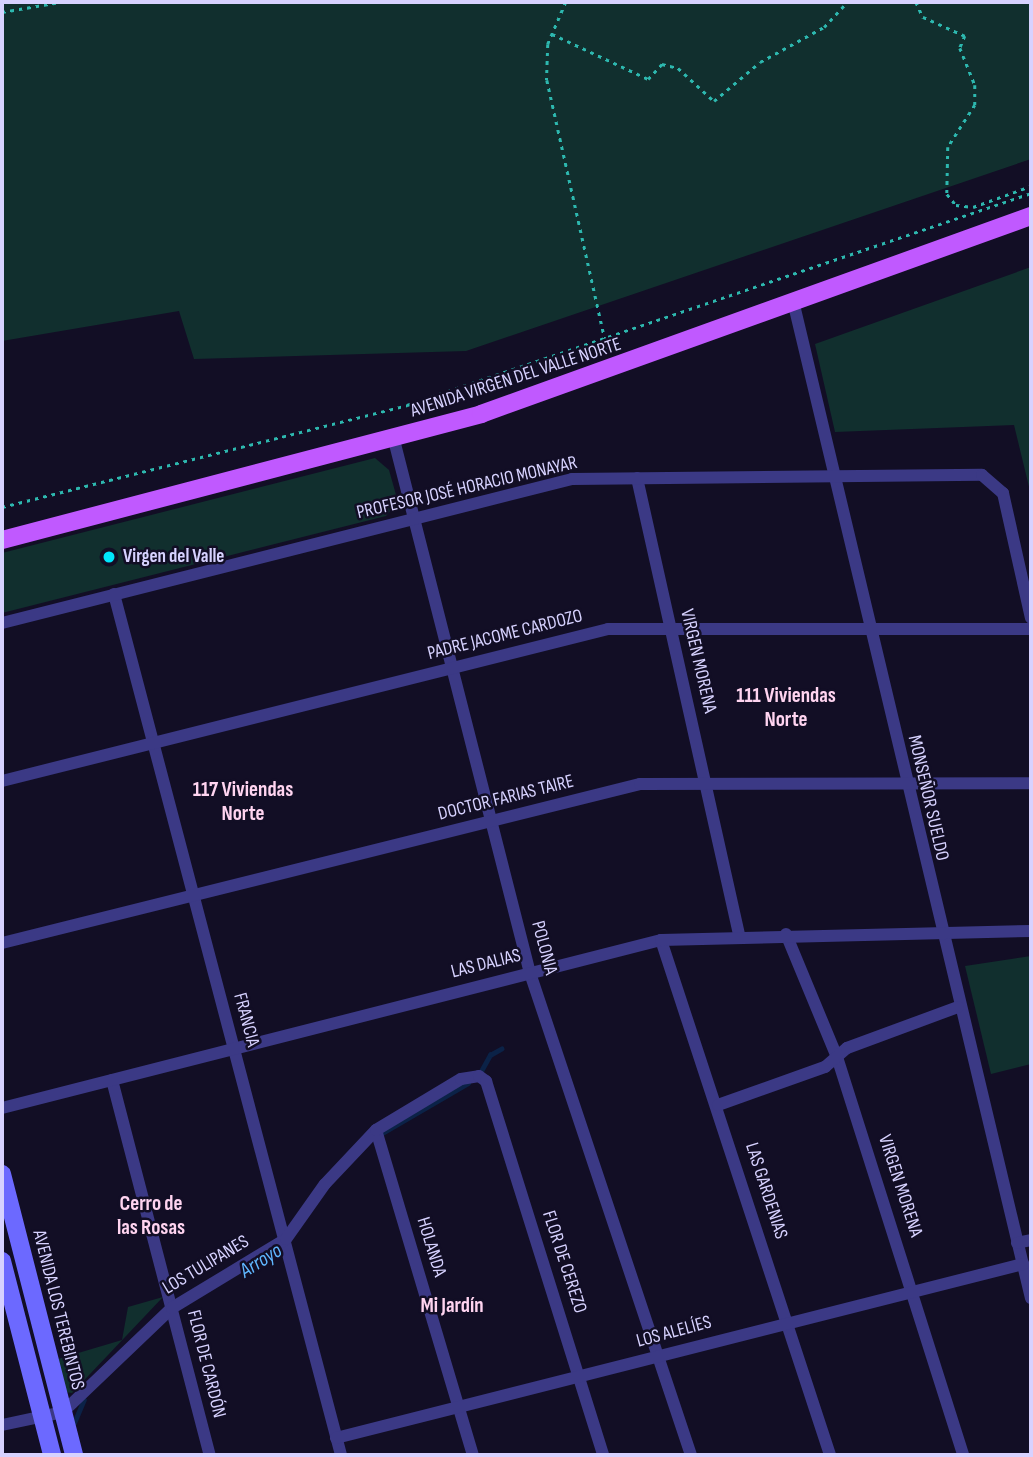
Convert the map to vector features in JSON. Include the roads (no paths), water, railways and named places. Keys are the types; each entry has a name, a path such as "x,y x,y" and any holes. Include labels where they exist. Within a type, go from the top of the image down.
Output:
{"main road":[{"name":"AVENIDA VIRGEN DEL VALLE NORTE","path":"2,540 394,440 611,370 1031,216"},
{"name":"AVENIDA LOS TEREBINTOS","path":"2,1174 74,1455"},
{"path":"2,1265 51,1455"}],"street":[{"name":"MONSEÑOR SUELDO","path":"794,304 939,932 1031,1298"},
{"name":"POLONIA","path":"394,440 530,973 660,1355 691,1455"},
{"name":"PROFESOR JOSÉ HORACIO MONAYAR","path":"2,623 572,479 834,477 993,479 1003,493 1031,618"},
{"name":"VIRGEN MORENA","path":"637,478 739,934"},
{"name":"FRANCIA","path":"114,594 341,1455"},
{"name":"PADRE JACOME CARDOZO","path":"2,782 608,629 1031,629"},
{"name":"DOCTOR FARIAS TAIRE","path":"2,943 640,784 1031,783"},
{"name":"LAS DALIAS","path":"2,1108 661,940 739,934 1031,932"},
{"name":"VIRGEN MORENA","path":"786,934 837,1057 915,1290 963,1455"},
{"name":"LAS GARDENIAS","path":"661,940 789,1321 830,1455"},
{"path":"718,1105 958,1007"},
{"name":"LOS TULIPANES","path":"63,1412 172,1308 286,1239 325,1184 376,1130 461,1079 486,1081"},
{"name":"FLOR DE CARDÓN","path":"112,1080 210,1455"},
{"name":"FLOR DE CEREZO","path":"486,1081 603,1455"},
{"name":"HOLANDA","path":"376,1130 472,1455"},
{"path":"1017,1243 1031,1240"},
{"path":"2,1265 24,1262"},
{"name":"LOS ALELÍES","path":"336,1438 789,1321 1023,1264"},
{"path":"2,1426 63,1412"}],"waterway":[{"name":"Arroyo","path":"480,1073 490,1055 501,1049"},
{"name":"Arroyo","path":"379,1135 468,1083"},
{"name":"Arroyo","path":"74,1423 84,1400"}],"place":[{"name":"Virgen del Valle","path":"109,557"}],"district":[{"name":"111 Viviendas Norte","path":"786,708"},
{"name":"117 Viviendas Norte","path":"243,802"},
{"name":"Cerro de las Rosas","path":"151,1216"},
{"name":"Mi Jardín","path":"452,1306"}]}
